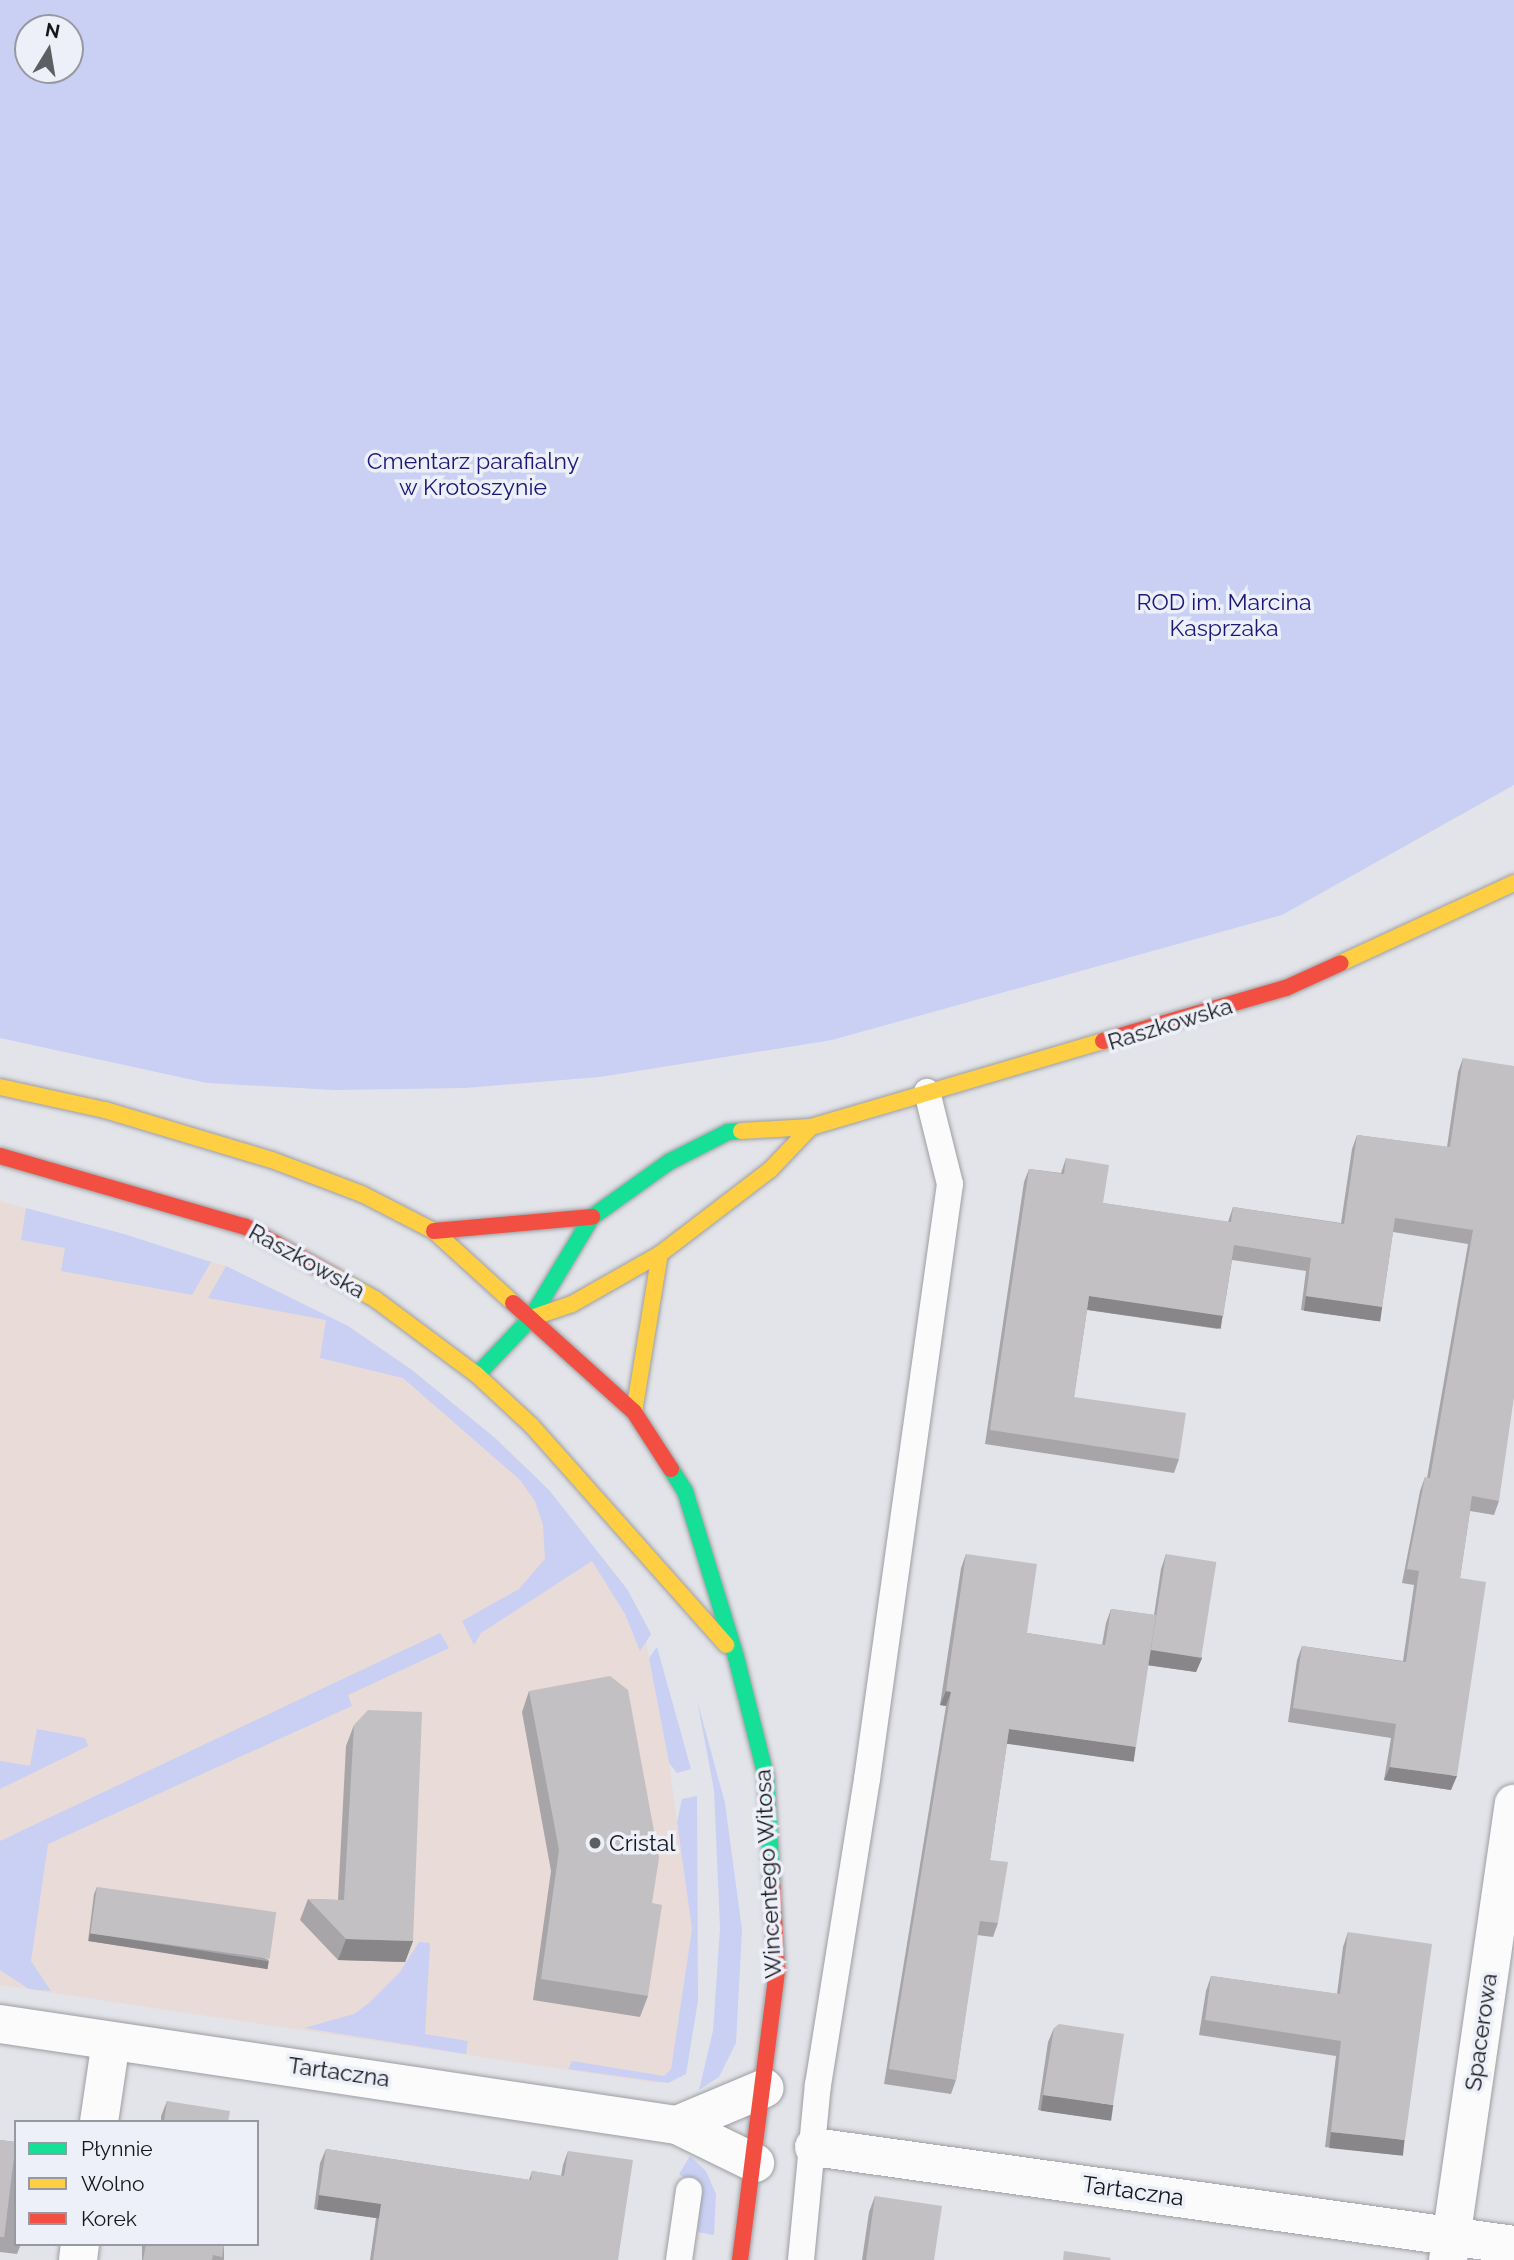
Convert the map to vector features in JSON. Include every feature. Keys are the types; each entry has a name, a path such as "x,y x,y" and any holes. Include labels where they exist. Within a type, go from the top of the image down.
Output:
{"main road":[{"name":"Raszkowska","path":"0,1156 246,1227 376,1299 477,1374 531,1318 593,1217 669,1162 728,1132 811,1127 1286,988 1514,883"},
{"path":"0,1087 105,1110 272,1160 362,1194 434,1231 531,1318"},
{"name":"Raszkowska","path":"531,1318 572,1304 660,1254 770,1170 811,1127"},
{"path":"434,1231 593,1217"},
{"path":"634,1412 660,1254"},
{"name":"Wincentego Witosa","path":"531,1318 634,1412 685,1491 736,1657 766,1776 777,1970 765,2088 740,2260"},
{"name":"Wincentego Witosa","path":"477,1374 531,1425 736,1657"}],"street":[{"name":"Spacerowa","path":"1450,2248 1514,1804"},
{"name":"Tartaczna","path":"0,2024 677,2124 755,2163"},
{"path":"99,2120 111,2040"},
{"path":"677,2124 765,2088"},
{"name":"Tartaczna","path":"814,2147 1450,2248 1514,2245"}],"lane":[{"path":"801,2260 818,2085 870,1748 950,1184 927,1092"},
{"path":"679,2260 689,2191"}],"shaded area":[{"path":"0,1201 226,1266 348,1326 412,1370 495,1438 549,1490 627,1589 651,1634 646,1641 669,1763 692,1929 671,2069 656,2083 0,1985"}],"green space":[{"name":"Cmentarz parafialny w Krotoszynie","path":"0,0 1514,0 1514,785 1282,915 832,1040 600,1077 465,1088 335,1090 207,1083 0,1038"},
{"path":"26,1208 124,1234 211,1262 192,1295 61,1271 65,1248 21,1240"},
{"path":"226,1266 348,1326 412,1370 495,1438 549,1490 627,1589 651,1634 640,1651 625,1614 592,1561 481,1633 474,1645 462,1621 519,1589 545,1559 543,1525 535,1501 520,1480 403,1378 320,1358 326,1320 208,1298"},
{"path":"440,1633 449,1648 348,1695 352,1706 48,1844 31,1961 51,1991 29,1989 0,1970 0,1841"},
{"path":"657,1647 691,1769 677,1773 669,1763 649,1658"},
{"path":"697,1700 725,1803 742,1930 736,2043 719,2077 699,2090 713,2031 720,1928 714,1790"},
{"path":"37,1729 85,1738 88,1746 0,1789 0,1761 30,1766"},
{"path":"697,1796 698,2001 686,2074 668,2083 568,2069 572,2061 664,2076 671,2069 692,1929 677,1822 682,1799"},
{"path":"419,1942 430,1943 425,2034 468,2041 466,2054 304,2028 354,2014 369,2003 400,1972"},
{"path":"690,2156 706,2171 716,2194 714,2235 698,2232 700,2197 694,2185 679,2174"}],"building":[{"path":"1463,1058 1514,1066 1514,1397 1499,1501 1472,1496 1460,1578 1486,1582 1457,1776 1390,1767 1396,1724 1293,1708 1302,1646 1406,1662 1419,1571 1407,1569 1425,1477 1430,1478 1473,1230 1395,1218 1382,1307 1306,1296 1311,1258 1234,1245 1223,1316 1089,1296 1074,1397 1186,1413 1179,1459 990,1430 1029,1169 1064,1174 1066,1158 1109,1165 1103,1203 1231,1222 1233,1207 1344,1224 1357,1135 1450,1147"},
{"path":"966,1554 1037,1564 1027,1633 1105,1645 1111,1609 1156,1615 1136,1747 1009,1729 990,1860 1008,1862 998,1923 980,1921 956,2080 889,2069 951,1692 946,1691"},
{"path":"1166,1554 1216,1562 1201,1658 1151,1650"},
{"name":"Cristal","path":"610,1676 628,1690 659,1858 652,1903 662,1905 648,1996 541,1979 559,1850 529,1691"},
{"path":"368,1710 422,1712 413,1941 346,1939 308,1899 344,1900 354,1725"},
{"path":"97,1887 276,1912 270,1959 90,1934"},
{"path":"1348,1932 1432,1944 1405,2140 1331,2132 1341,2041 1205,2020 1211,1976 1340,1994"},
{"path":"1059,2024 1124,2034 1113,2105 1043,2095 1054,2028"},
{"path":"167,2101 230,2111 228,2120 164,2120"},
{"path":"0,2140 14,2142 4,2237 0,2237"},
{"path":"326,2149 531,2180 532,2171 564,2176 568,2151 633,2160 618,2260 373,2260 381,2204 319,2195"},
{"path":"875,2196 942,2206 934,2260 866,2260"},
{"path":"146,2246 224,2246 222,2257 213,2255 212,2260 143,2260"},
{"path":"1064,2251 1111,2258 1063,2260"}],"traffic: fast":[{"path":"477,1375 531,1318 592,1217 669,1162 728,1132 741,1131"},
{"path":"671,1469 685,1491 736,1657 766,1776 772,1881"}],"traffic: slow":[{"path":"1341,963 1514,883"},
{"path":"741,1131 811,1127 1103,1041"},
{"path":"0,1087 105,1110 272,1160 362,1194 434,1231 513,1303"},
{"path":"531,1318 572,1304 660,1254 770,1170 811,1127"},
{"path":"634,1412 660,1254"},
{"path":"334,1276 375,1299 477,1375 531,1425 726,1645"}],"traffic: jam":[{"path":"1103,1041 1286,988 1341,963"},
{"path":"0,1156 246,1227 334,1276"},
{"path":"434,1231 592,1217"},
{"path":"513,1303 634,1412 671,1469"},
{"path":"740,2260 777,1970 772,1881"}],"place":[{"name":"Cristal","path":"595,1843"}],"park label":[{"name":"ROD im. Marcina Kasprzaka","path":"1224,615"}]}
